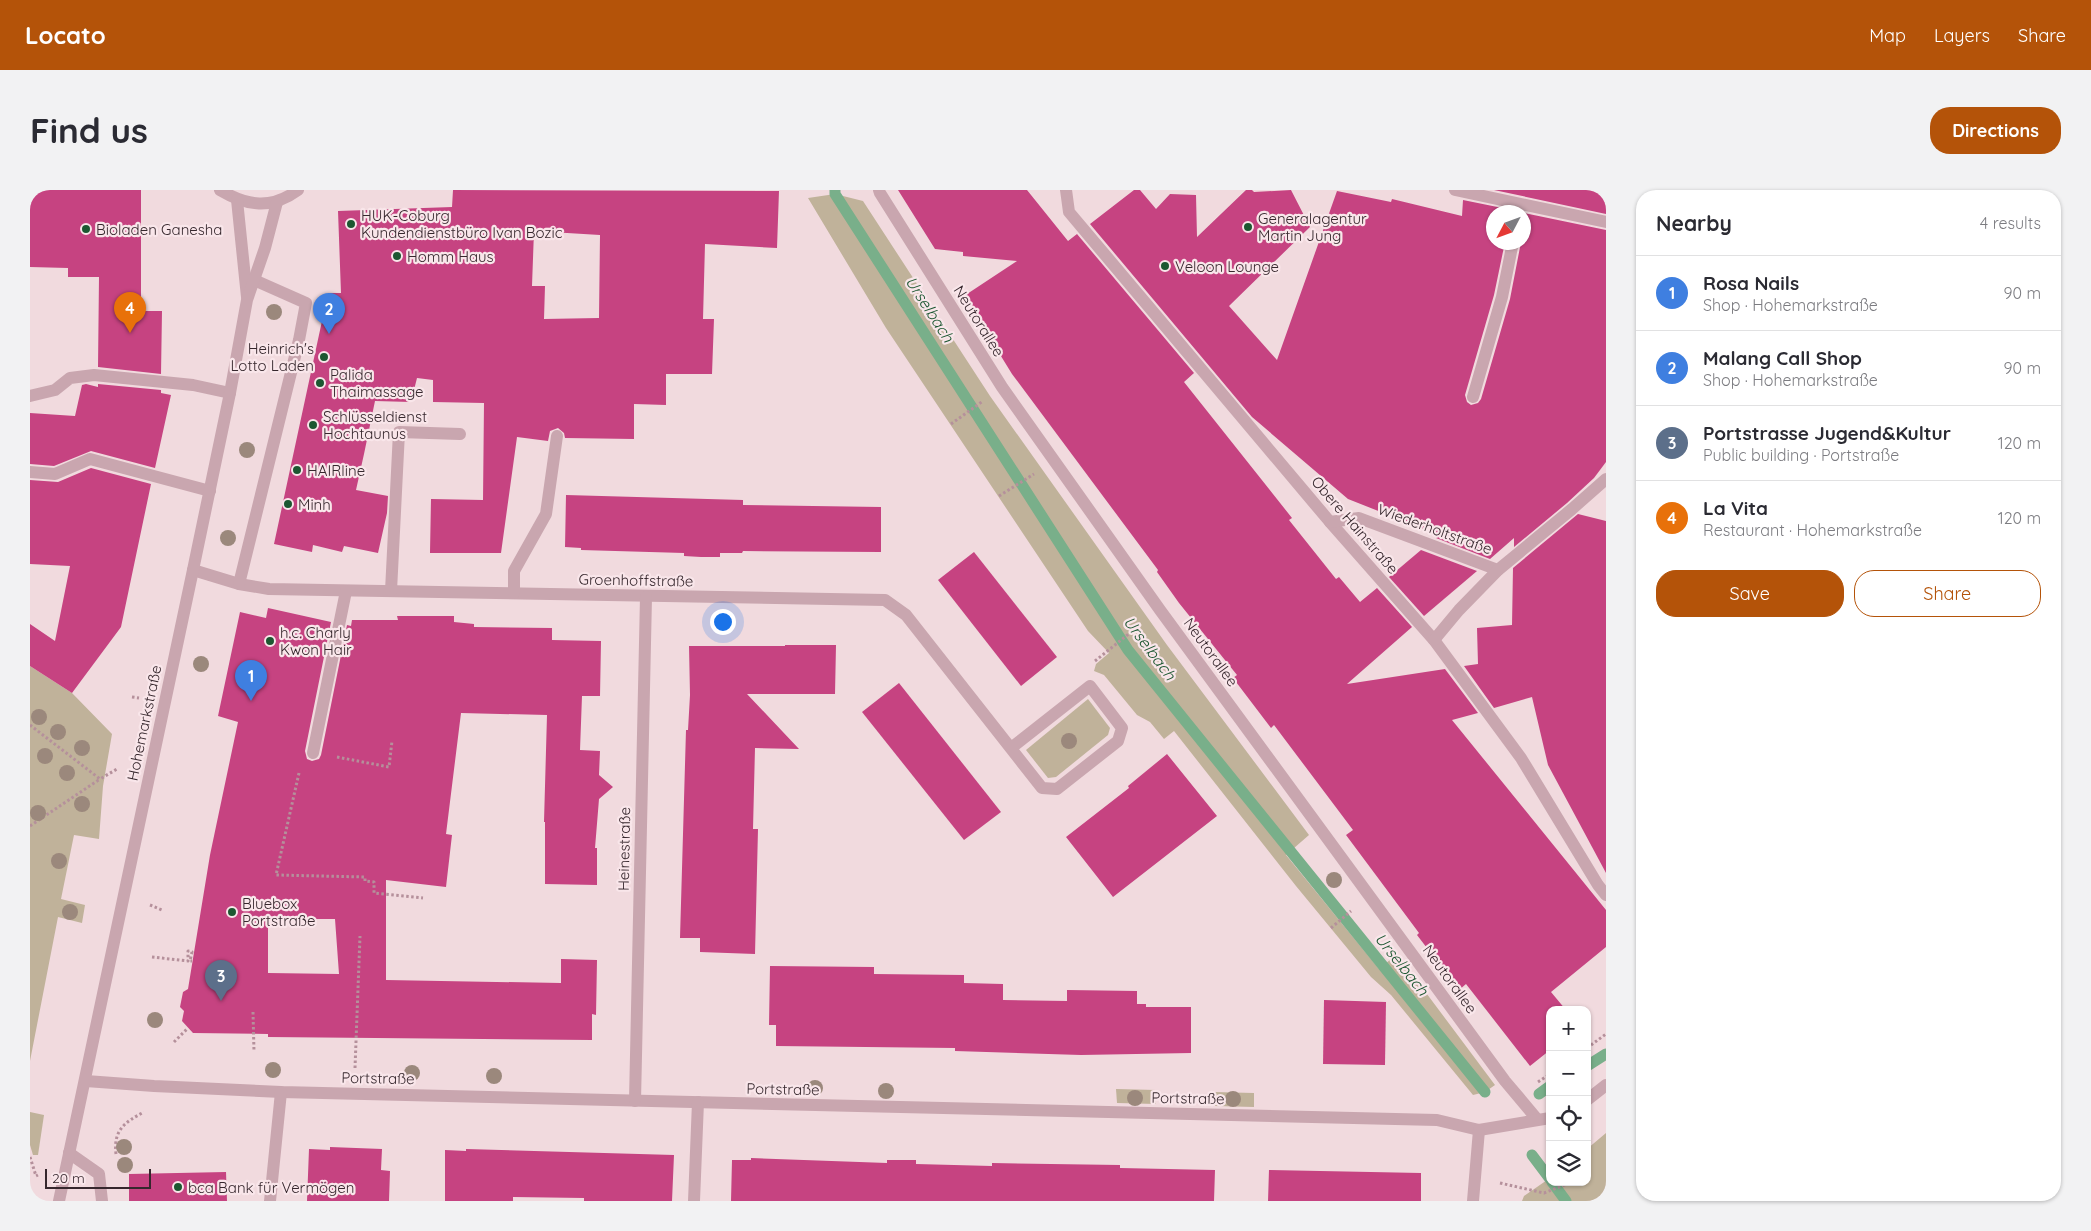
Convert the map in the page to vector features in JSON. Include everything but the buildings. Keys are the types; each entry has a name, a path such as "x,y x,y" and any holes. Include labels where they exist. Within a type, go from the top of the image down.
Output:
{"street":[{"path":"220,190 237,200 256,204 276,202 298,190"},
{"name":"Neutorallee","path":"880,190 890,210 1012,402 1160,610 1505,1080 1544,1118"},
{"name":"Obere Hainstraße","path":"1066,190 1069,212 1330,522 1434,640 1521,758 1606,895"},
{"path":"1455,190 1508,205"},
{"path":"237,200 247,300"},
{"path":"247,300 265,248 276,202"},
{"path":"1531,210 1606,222"},
{"path":"1473,397 1502,298 1511,250"},
{"path":"239,584 299,340 306,303 254,280"},
{"name":"Hohemarkstraße","path":"59,1201 210,491 247,300"},
{"path":"30,396 55,390 70,378 94,375 193,385 230,392"},
{"path":"391,591 399,432 460,434"},
{"path":"514,593 514,571 546,514 557,436"},
{"path":"30,472 55,474 90,459 210,491"},
{"name":"Wiederholtstraße","path":"1434,640 1459,610 1498,570 1572,510 1606,479"},
{"name":"Wiederholtstraße","path":"1330,522 1359,518 1498,570"},
{"name":"Groenhoffstraße","path":"193,570 239,584 269,590 885,600 906,615 1042,788 1057,789 1118,741 1122,728 1090,686 1012,748"},
{"path":"313,753 346,591"},
{"name":"Heinestraße","path":"635,1101 646,597"},
{"name":"Portstraße","path":"86,1081 281,1092 1437,1120 1479,1130"},
{"path":"1591,1097 1606,1086"},
{"path":"270,1201 281,1092"},
{"path":"694,1201 698,1102"},
{"path":"1473,1201 1479,1130 1544,1118"},
{"path":"69,1152 99,1174 102,1201"}],"path":[{"path":"951,424 981,402"},
{"path":"999,496 1030,477"},
{"path":"1099,659 1140,625"},
{"path":"132,697 139,698"},
{"path":"30,726 100,778"},
{"path":"392,741 389,767 313,753 302,758 276,875 365,877 365,881 374,882 374,893 423,898"},
{"path":"30,826 117,768"},
{"path":"150,905 162,910"},
{"path":"1331,928 1351,911"},
{"path":"354,1094 360,936"},
{"path":"152,957 190,961"},
{"path":"253,1012 254,1052"},
{"path":"174,1042 188,1028"},
{"path":"1591,1045 1606,1034"},
{"path":"116,1157 114,1141 119,1132 128,1121 152,1108"},
{"path":"30,1157 36,1176"},
{"path":"1475,1177 1544,1193 1562,1186"}],"shaded area":[{"path":"835,194 863,201 990,396 1167,645 1309,835 1286,855 1379,969 1397,954 1495,1085 1485,1092 1473,1095 1391,995 1371,977 1296,886 1174,731 1164,739 1150,722 1137,715 1104,675 1094,671 1096,664 1109,653 1088,631 886,328 808,198"},
{"path":"30,666 72,693 112,734 103,786 99,839 74,835 61,899 85,905 82,923 58,917 30,1061"},
{"path":"1088,699 1110,728 1108,735 1056,777 1048,778 1026,750"},
{"path":"1116,1089 1156,1090 1156,1104 1117,1103"},
{"path":"1214,1092 1254,1093 1254,1107 1215,1106"},
{"path":"30,1112 44,1115 38,1155 33,1155 30,1145"},
{"path":"1606,1133 1606,1201 1522,1201 1524,1196 1546,1181 1546,1186 1591,1186 1591,1146"}],"waterway":[{"name":"Urselbach","path":"835,190 835,194 1128,650 1485,1092"},
{"path":"1591,1063 1606,1054"},
{"path":"1539,1094 1546,1089"},
{"name":"Urselbach","path":"1532,1155 1546,1174"},
{"name":"Urselbach","path":"1555,1186 1566,1201"}],"place":[{"name":"HUK-Coburg Kundendienstbüro Ivan Bozic","path":"351,224"},
{"name":"Generalagentur Martin Jung","path":"1248,227"},
{"name":"Bioladen Ganesha","path":"86,229"},
{"name":"Homm Haus","path":"397,256"},
{"name":"Veloon Lounge","path":"1165,266"},
{"name":"La Vita","path":"130,333"},
{"name":"Malang Call Shop","path":"329,334"},
{"name":"Heinrich's Lotto Laden","path":"324,357"},
{"name":"Palida Thaimassage","path":"320,383"},
{"name":"Schlüsseldienst Hochtaunus","path":"313,425"},
{"name":"HAIRline","path":"297,470"},
{"name":"Minh","path":"288,504"},
{"name":"h.c. Charly Kwon Hair","path":"270,641"},
{"name":"Rosa Nails","path":"251,701"},
{"name":"Bluebox Portstraße","path":"232,912"},
{"name":"Portstrasse Jugend&Kultur","path":"221,1001"},
{"name":"bca Bank für Vermögen","path":"178,1187"}]}
